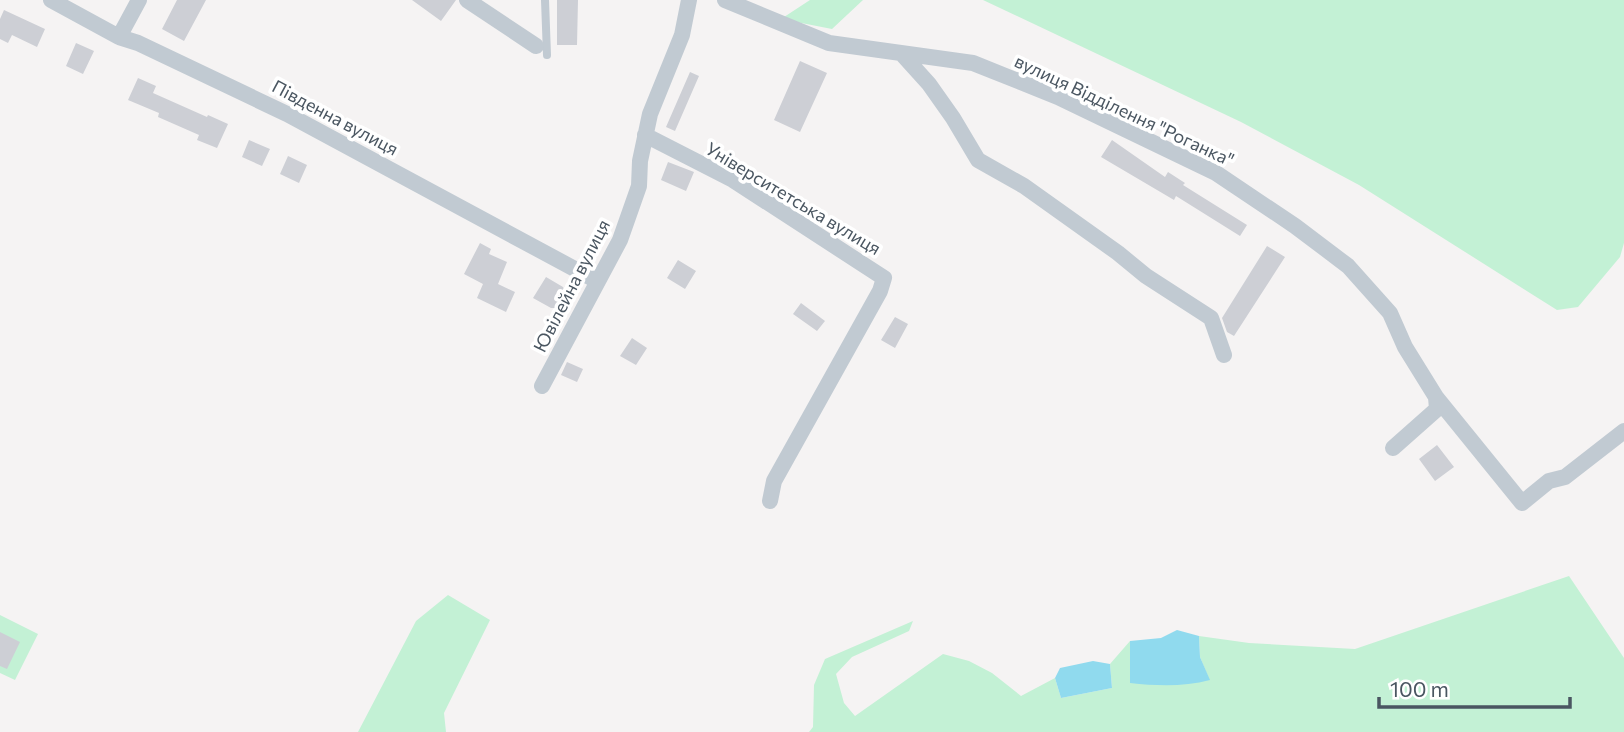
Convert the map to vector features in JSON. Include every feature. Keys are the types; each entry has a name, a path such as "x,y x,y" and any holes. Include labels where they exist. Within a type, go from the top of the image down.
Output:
{"street":[{"name":"Південна вулиця","path":"51,0 119,37 288,114 597,281"},
{"path":"119,37 139,0"},
{"path":"467,0 542,51"},
{"name":"Ювілейна вулиця","path":"542,386 620,240 639,186 640,161 650,114 682,35 688,0"},
{"name":"вулиця Відділення \"Роганка\"","path":"725,0 829,43 973,63 1058,97 1216,173 1349,266 1390,313 1405,347 1436,397 1522,503 1549,481 1565,477 1624,430"},
{"path":"901,53 929,84 954,118 978,160 1024,186 1146,276 1210,318 1224,355"},
{"name":"Університетська вулиця","path":"645,135 733,180 884,278 880,290 774,481 770,501"},
{"path":"1393,448 1437,410 1436,397"}],"lane":[{"path":"542,51 545,0"}],"green space":[{"path":"810,0 863,0 832,29 781,19"},
{"path":"983,0 1624,0 1624,243 1620,257 1578,307 1557,310 1359,185 1241,122"},
{"path":"1569,576 1624,658 1624,732 809,732 813,727 814,685 825,659 913,621 909,631 852,657 836,674 844,703 855,716 943,654 969,661 992,673 1021,696 1055,678 1061,698 1112,688 1110,664 1130,641 1131,683 1209,679 1200,657 1199,636 1249,643 1355,649"},
{"path":"448,595 490,620 444,713 446,732 358,732 416,621"},
{"path":"0,615 38,634 15,680 0,673"}],"water":[{"path":"1177,630 1199,636 1200,657 1210,680 1170,685 1130,683 1130,641 1161,638"},
{"path":"1093,661 1110,664 1112,688 1061,698 1055,678 1060,668"}],"building":[{"path":"177,0 206,0 184,41 162,29"},
{"path":"412,0 456,0 441,21"},
{"path":"557,0 578,0 577,45 557,45"},
{"path":"4,10 45,29 37,47 12,35 8,43 0,39 0,19"},
{"path":"76,43 94,51 83,74 66,66"},
{"path":"800,61 827,73 800,132 774,120"},
{"path":"690,72 699,76 675,131 666,127"},
{"path":"138,78 156,86 153,93 228,124 217,148 197,140 199,135 158,117 159,113 128,100"},
{"path":"249,140 270,149 262,166 242,157"},
{"path":"1112,140 1165,177 1168,172 1185,183 1183,185 1247,225 1240,236 1176,196 1174,200 1101,157"},
{"path":"288,156 307,165 299,183 280,174"},
{"path":"668,162 694,172 686,191 661,180"},
{"path":"480,243 491,249 489,254 507,262 498,284 515,292 506,312 477,298 483,284 464,274"},
{"path":"1267,246 1285,257 1234,336 1227,332 1222,318"},
{"path":"678,260 696,271 685,289 667,278"},
{"path":"546,277 563,287 567,295 563,296 556,308 533,298"},
{"path":"801,303 825,321 817,331 793,314"},
{"path":"895,317 908,324 895,348 881,340"},
{"path":"632,338 647,348 636,365 620,356"},
{"path":"567,362 583,369 577,382 561,375"},
{"path":"1437,445 1454,467 1435,481 1419,459"},
{"path":"0,632 20,642 7,669 0,666"}]}
